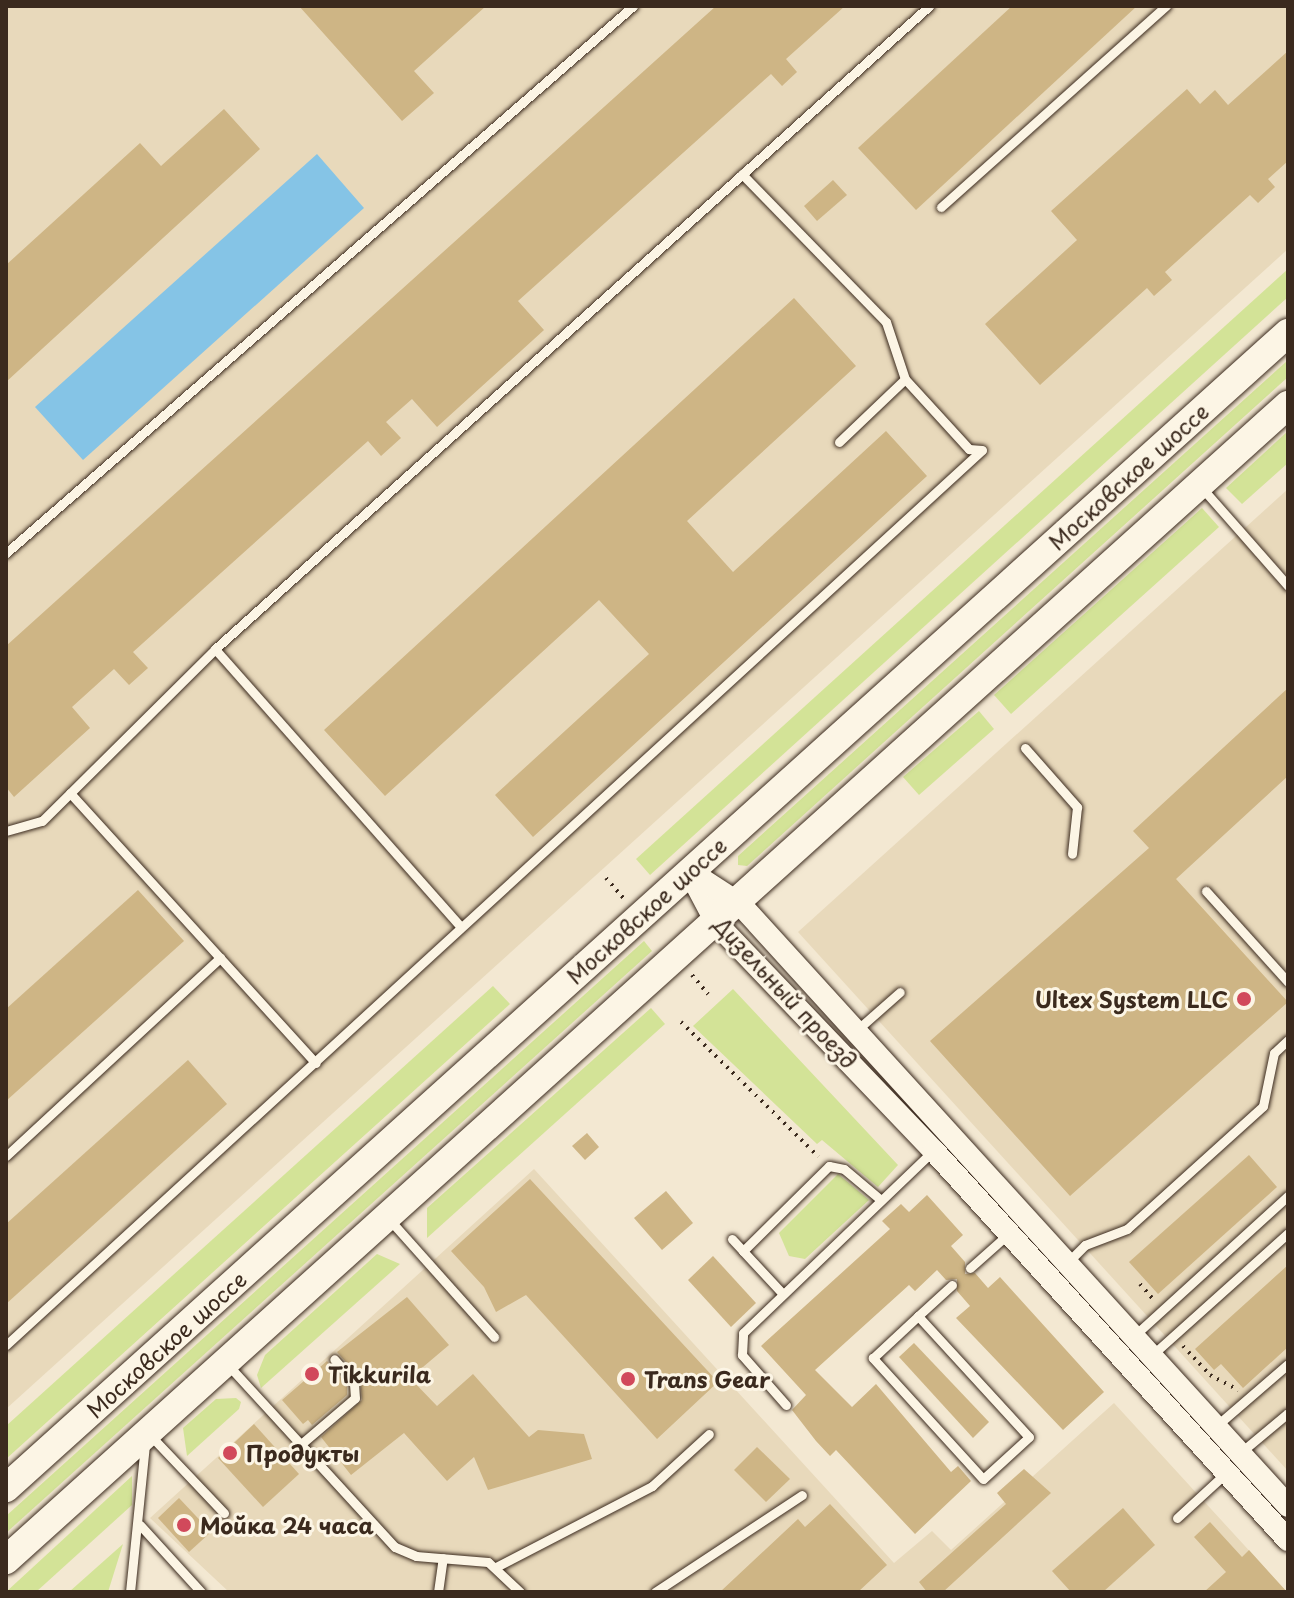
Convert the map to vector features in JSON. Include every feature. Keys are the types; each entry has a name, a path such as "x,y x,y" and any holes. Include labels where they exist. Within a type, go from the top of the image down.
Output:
{"main road":[{"name":"Московское шоссе","path":"6,1488 1288,333"},
{"path":"6,1560 740,904 1288,405"}],"street":[{"name":"Дизельный проезд","path":"689,871 740,904 1288,1506"},
{"name":"Дизельный проезд","path":"689,871 717,924 934,1151 1007,1235 1288,1540"}],"lane":[{"path":"6,553 633,6"},
{"path":"6,831 42,821 215,649 929,6"},
{"path":"941,207 1166,6"},
{"path":"6,1345 982,450 969,449 905,379 886,322 742,174"},
{"path":"839,442 905,379"},
{"path":"1199,485 1288,586"},
{"path":"215,649 461,927"},
{"path":"1025,748 1077,807 1072,854"},
{"path":"70,793 316,1063"},
{"path":"1206,891 1288,982"},
{"path":"6,1156 220,958"},
{"path":"857,1030 900,992"},
{"path":"1066,1265 1085,1245 1127,1229 1263,1106 1274,1053 1288,1040"},
{"path":"786,1405 748,1364 740,1344 752,1321 934,1151"},
{"path":"743,1251 829,1166 844,1169 881,1200"},
{"path":"1132,1337 1288,1196"},
{"path":"387,1217 494,1337"},
{"path":"1150,1357 1288,1233"},
{"path":"970,1268 1007,1235"},
{"path":"732,1239 782,1293"},
{"path":"918,1316 1029,1437 983,1479 873,1358 918,1316 952,1285"},
{"path":"300,1445 355,1398 354,1382 334,1359"},
{"path":"226,1362 395,1547 496,1567 520,1592"},
{"path":"1215,1427 1288,1364"},
{"path":"1240,1453 1288,1413"},
{"path":"147,1432 224,1513"},
{"path":"130,1592 140,1525 147,1432"},
{"path":"496,1567 652,1486 709,1434"},
{"path":"1177,1518 1226,1473"},
{"path":"657,1591 802,1495"},
{"path":"140,1525 201,1592"},
{"path":"438,1592 443,1558"}],"path":[{"path":"606,878 626,901"},
{"path":"689,973 708,994"},
{"path":"681,1022 829,1166"},
{"path":"1174,1335 1210,1375 1247,1400"}],"shaded area":[{"path":"6,6 1288,6 1288,249 6,1409"},
{"path":"1288,489 1288,1471 798,932"},
{"path":"534,1169 894,1563 932,1531 951,1550 1114,1403 1287,1592 229,1592 150,1518"}],"green space":[{"path":"1288,269 1288,297 650,875 636,859"},
{"path":"1288,360 1288,377 747,866 738,865 738,856"},
{"path":"1288,431 1288,463 1242,504 1226,488"},
{"path":"1202,508 1219,527 1011,714 994,695"},
{"path":"979,711 994,729 919,795 903,777"},
{"path":"644,941 652,951 6,1533 6,1516"},
{"path":"493,986 510,1004 6,1459 6,1426"},
{"path":"733,989 898,1165 878,1187 822,1140 817,1144 693,1026"},
{"path":"651,1008 665,1024 427,1238 427,1208"},
{"path":"838,1174 869,1200 805,1259 789,1256 779,1233"},
{"path":"377,1254 400,1264 261,1388 257,1375 265,1355"},
{"path":"236,1398 241,1402 239,1409 187,1456 183,1428 216,1399"},
{"path":"132,1476 132,1505 36,1592 6,1592"},
{"path":"123,1544 108,1592 69,1592"}],"water":[{"path":"317,154 364,208 83,460 35,407"}],"building":[{"path":"299,6 486,6 414,71 434,93 402,121"},
{"path":"716,6 845,6 786,59 797,72 782,86 771,74 518,301 544,330 437,427 412,399 386,422 401,438 381,456 368,441 133,652 148,668 129,685 114,669 72,707 90,728 14,797 6,787 6,646"},
{"path":"1012,6 1137,6 916,210 858,148"},
{"path":"1288,51 1288,161 1268,179 1275,187 1258,203 1250,195 1165,272 1172,280 1154,296 1147,288 1040,385 985,324 1077,240 1051,211 1187,89 1200,104 1215,90 1228,105"},
{"path":"224,109 260,149 6,382 6,265 140,143 161,166"},
{"path":"833,180 847,195 817,221 804,206"},
{"path":"794,298 856,366 687,521 733,572 886,431 927,476 533,837 495,795 649,654 599,600 385,796 324,730"},
{"path":"1288,688 1288,776 1176,879 1288,1002 1070,1196 930,1041 1149,848 1133,831"},
{"path":"138,890 184,941 6,1101 6,1009"},
{"path":"188,1060 227,1104 6,1304 6,1224"},
{"path":"587,1133 599,1147 585,1160 572,1146"},
{"path":"1249,1155 1277,1187 1158,1294 1129,1262"},
{"path":"530,1179 718,1382 657,1439 526,1295 496,1312 484,1287 451,1251"},
{"path":"666,1191 693,1223 662,1250 634,1218"},
{"path":"927,1195 963,1235 951,1246 965,1262 965,1274 975,1273 988,1288 1000,1277 1104,1392 1063,1430 956,1318 970,1306 957,1291 957,1279 946,1280 937,1270 915,1291 909,1285 815,1370 852,1407 876,1384 951,1472 958,1466 971,1481 915,1534 836,1450 830,1456 816,1441 792,1410 806,1395 761,1346 890,1229 882,1221 901,1204 909,1212"},
{"path":"713,1256 756,1303 731,1327 688,1280"},
{"path":"1288,1265 1288,1347 1243,1388 1221,1364 1214,1370 1195,1349"},
{"path":"407,1297 449,1345 410,1378 437,1406 473,1374 529,1437 538,1430 584,1434 592,1459 488,1490 474,1457 447,1481 404,1433 351,1475 321,1437 362,1400 360,1378 337,1352"},
{"path":"914,1343 989,1422 973,1438 899,1357"},
{"path":"327,1361 347,1385 347,1395 312,1425 308,1420 303,1424 282,1400"},
{"path":"254,1424 299,1474 263,1507 218,1458"},
{"path":"757,1447 790,1479 766,1502 734,1470"},
{"path":"1024,1469 1051,1493 943,1592 927,1592 919,1582 1006,1504 997,1493"},
{"name":"Мойка 24 часа","path":"179,1498 211,1532 189,1552 158,1518"},
{"path":"830,1504 887,1565 858,1592 720,1592 798,1519 805,1527"},
{"path":"1123,1508 1155,1545 1103,1592 1071,1592 1052,1571"},
{"path":"1210,1522 1242,1557 1249,1550 1287,1592 1204,1592 1226,1572 1194,1537"}],"place":[{"name":"Ultex System LLC","path":"1244,999"},
{"name":"Tikkurila","path":"312,1374"},
{"name":"Trans Gear","path":"628,1379"},
{"name":"Продукты","path":"230,1453"},
{"name":"Мойка 24 часа","path":"184,1525"}]}
